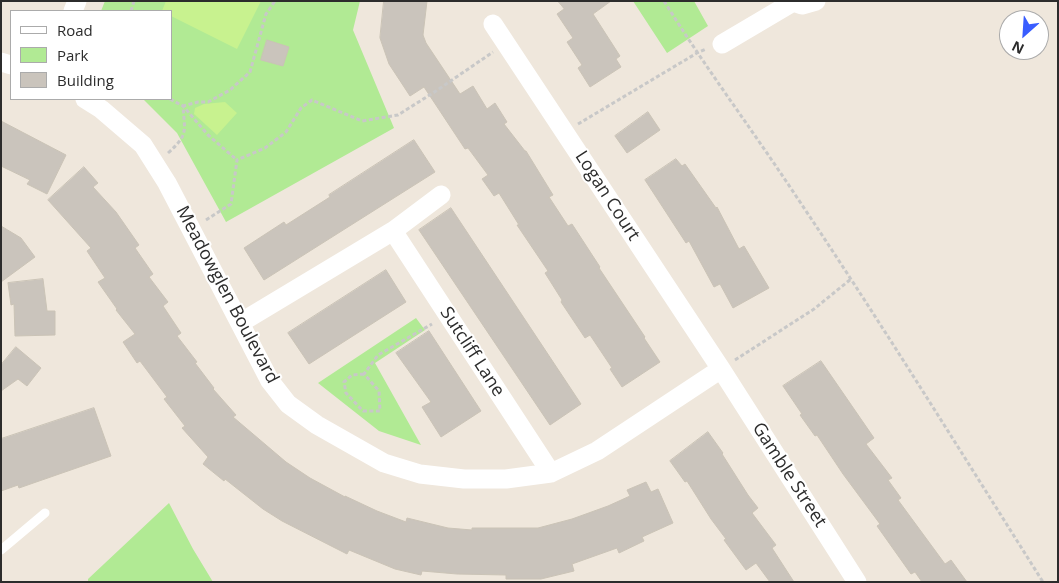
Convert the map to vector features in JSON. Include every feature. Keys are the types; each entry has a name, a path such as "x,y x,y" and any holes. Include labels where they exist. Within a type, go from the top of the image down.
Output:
{"street":[{"path":"722,44 792,2 802,4 816,1"},
{"name":"Logan Court","path":"493,24 721,369"},
{"name":"Meadowglen Boulevard","path":"87,100 101,109 143,145 167,183 270,381 288,404 317,425 384,463 420,474 464,479 506,479 551,472 597,451 721,369"},
{"path":"240,323 393,232 440,195"},
{"name":"Sutcliff Lane","path":"393,232 551,472"},
{"name":"Gamble Street","path":"721,369 857,582"}],"lane":[{"path":"1,550 45,514"}],"path":[{"path":"183,106 198,102 208,102 230,90 250,72 266,14 275,1"},
{"path":"664,1 696,52 793,191 851,279 1043,582"},
{"path":"237,160 265,148 286,132 302,108 312,100 362,121 398,115 506,43"},
{"path":"565,132 696,52 722,44"},
{"path":"172,100 183,106 208,135 237,160"},
{"path":"156,165 176,145 185,132 183,106"},
{"path":"191,229 231,204 237,160"},
{"path":"721,369 814,309 851,279"},
{"path":"364,374 379,391 380,411 363,411 346,393 344,382 352,375 364,374 378,355 448,315"}],"green space":[{"path":"105,1 360,1 353,30 394,128 226,222 177,133 144,100 172,100 172,10 101,10"},
{"path":"166,1 261,1 237,49 172,16 172,10 162,10"},
{"path":"633,1 694,1 708,26 667,53"},
{"path":"225,102 237,113 217,135 194,114 195,108 204,104"},
{"path":"416,318 425,330 375,363 421,445 379,431 318,383"},
{"path":"169,503 213,582 88,582 88,579"}],"building":[{"path":"384,1 427,1 423,35 426,43 460,94 473,86 487,109 495,103 507,122 504,124 526,151 553,195 549,197 568,226 572,224 660,362 622,387 590,335 585,338 561,302 562,300 545,273 548,271 517,225 519,225 499,193 494,196 482,179 488,175 468,148 465,149 424,87 410,96 389,64 380,38"},
{"path":"558,1 611,1 593,14 620,56 616,59 621,67 590,87 578,68 582,65 567,42 573,38 557,14 564,9"},
{"path":"267,40 289,47 283,66 261,60"},
{"path":"648,112 660,130 627,153 615,136"},
{"path":"1,121 66,155 47,194 27,184 30,180 1,166"},
{"path":"414,140 435,172 264,280 244,248 284,222 286,225"},
{"path":"676,159 682,166 685,164 717,207 739,249 744,246 769,288 733,308 720,284 714,287 689,241 686,243 645,180"},
{"path":"84,167 98,183 93,187 116,212 139,245 135,248 153,274 149,277 168,302 163,306 181,333 177,336 197,362 195,363 213,389 236,415 233,417 286,462 310,478 345,497 406,522 407,518 448,528 472,530 472,528 538,528 572,519 630,496 627,490 646,482 651,492 658,489 673,523 642,537 644,541 619,553 617,548 572,564 574,571 541,579 506,579 506,575 422,571 421,575 395,569 349,550 347,554 282,521 203,464 208,457 182,428 185,426 164,399 167,397 140,361 137,363 123,342 135,334 116,310 98,282 105,278 87,251 91,248 48,200"},
{"path":"451,208 581,404 550,425 419,230"},
{"path":"1,226 21,238 35,257 1,282"},
{"path":"386,270 406,302 309,364 288,333"},
{"path":"43,279 47,311 55,311 55,335 15,336 14,304 11,305 8,283"},
{"path":"429,331 481,411 441,437 422,407 431,402 396,353"},
{"path":"16,347 41,368 27,386 18,379 1,391 1,365"},
{"path":"821,361 874,438 866,444 892,478 888,480 901,498 898,500 945,564 951,560 967,582 922,582 915,572 911,574 877,526 880,524 817,435 815,436 800,415 802,414 783,386"},
{"path":"94,408 111,456 19,488 18,485 1,491 1,439"},
{"path":"708,432 758,508 752,513 776,545 772,548 794,582 770,582 756,563 746,570 724,540 726,539 687,481 685,482 670,461"}]}
